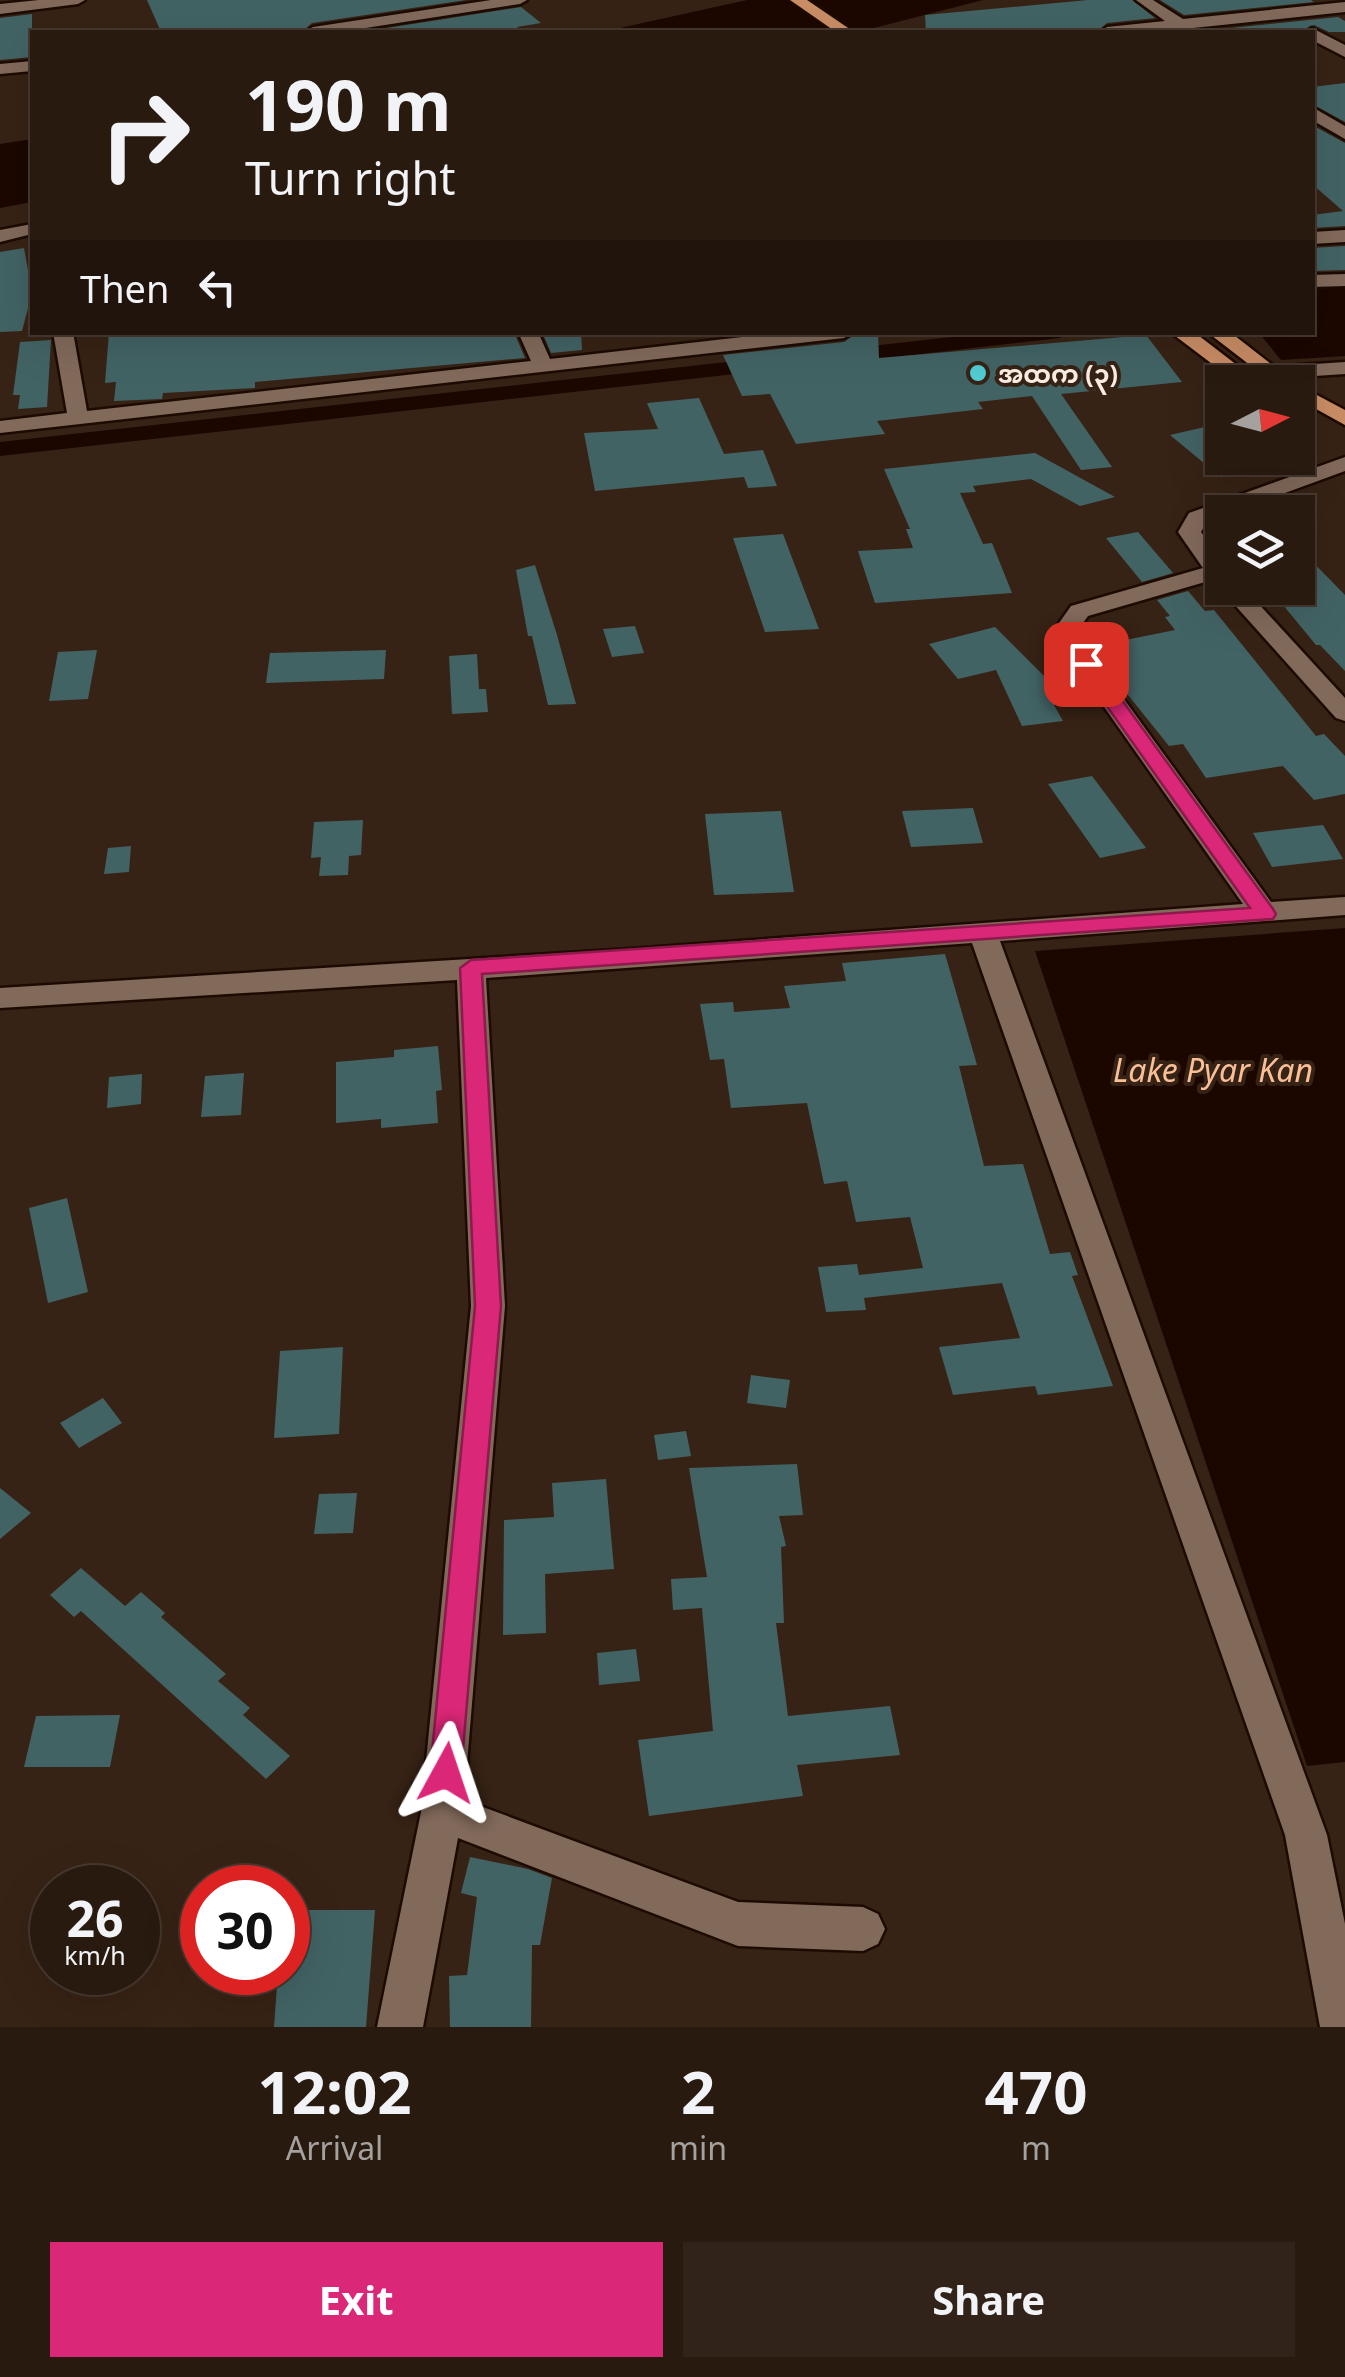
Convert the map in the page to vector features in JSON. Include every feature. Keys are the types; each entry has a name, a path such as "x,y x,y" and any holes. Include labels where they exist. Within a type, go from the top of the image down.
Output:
{"highway":[{"path":"791,5 814,30"},
{"path":"791,5 842,30"},
{"path":"1184,335 1223,365"},
{"path":"1221,335 1260,365"},
{"path":"1315,401 1345,419"},
{"path":"1315,421 1345,438"}],"street":[{"path":"0,9 78,0"},
{"path":"325,30 520,0"},
{"path":"1144,0 1187,28"},
{"path":"1260,0 1307,30"},
{"path":"1147,30 1345,7"},
{"path":"1315,35 1345,52"},
{"path":"0,68 30,66"},
{"path":"1329,123 1345,134"},
{"path":"0,236 30,229"},
{"path":"1315,238 1345,236"},
{"path":"1315,281 1345,280"},
{"path":"64,335 78,418"},
{"path":"529,335 544,368"},
{"path":"0,427 819,335"},
{"path":"1315,372 1345,368"},
{"path":"1260,495 1345,464"},
{"path":"1205,515 1197,518 1189,532 1205,553"},
{"path":"1205,582 1079,612 1064,633 1265,914"},
{"path":"1248,605 1345,713"},
{"path":"0,998 983,934 1345,906"},
{"path":"983,934 1306,1834 1343,2027"},
{"path":"400,2027 442,1812 488,1306 471,968"},
{"path":"442,1812 738,1924 863,1928"}],"water":[{"path":"747,0 983,0 866,30 611,30"},
{"path":"30,139 30,202 0,208 0,144"},
{"path":"1345,285 1345,356 1281,360 1261,335 1315,335 1315,288"},
{"name":"Lake Pyar Kan","path":"1345,928 1345,1762 1307,1766 1035,951"}],"building":[{"path":"147,0 466,0 312,23 304,30 160,30"},
{"path":"1088,0 1132,0 1155,18 1107,23 1099,30 926,30 925,15"},
{"path":"1160,0 1311,0 1314,2 1184,15"},
{"path":"521,7 541,23 517,27 521,30 374,30"},
{"path":"32,14 30,57 0,60 0,18"},
{"path":"1338,17 1345,21 1345,32 1329,32 1314,25 1305,30 1212,30"},
{"path":"1345,83 1345,122 1315,106 1315,87"},
{"path":"1315,127 1345,143 1345,226 1315,228 1315,215 1343,211 1315,187"},
{"path":"1345,246 1345,270 1315,271 1315,248"},
{"path":"24,248 30,301 22,331 0,332 0,252"},
{"path":"109,335 515,335 525,358 255,382 255,388 163,393 162,399 114,401 116,382 105,383"},
{"path":"543,335 581,335 582,350 551,353"},
{"path":"854,335 878,335 879,358 1146,335 1182,382 1061,394 1112,467 1081,470 1032,396 978,402 983,409 877,421 885,434 796,444 770,394 742,396 723,355 844,342"},
{"path":"51,340 47,407 18,409 20,395 13,395 20,342"},
{"path":"699,398 724,454 763,450 777,486 748,488 744,477 595,491 584,433 658,429 647,403"},
{"path":"1205,427 1205,464 1170,435"},
{"path":"1035,453 1115,497 1080,506 1031,479 973,486 976,492 960,493 983,544 992,543 1012,593 875,603 858,551 913,548 906,529 910,529 884,469"},
{"path":"1138,532 1173,573 1142,582 1106,538"},
{"path":"783,534 819,629 765,632 733,538"},
{"path":"1315,564 1345,595 1345,671 1316,645 1283,605 1315,605"},
{"path":"535,565 576,704 548,705 532,636 528,636 516,570"},
{"path":"1188,591 1205,611 1214,610 1316,736 1324,734 1345,756 1345,794 1314,800 1283,766 1206,778 1183,744 1169,746 1091,647 1175,630 1157,600"},
{"path":"635,626 644,653 612,657 603,629"},
{"path":"995,627 1048,680 1056,680 1067,704 1054,705 1063,721 1022,726 996,670 958,679 929,644"},
{"path":"97,650 88,699 49,701 58,652"},
{"path":"386,650 384,679 266,683 270,653"},
{"path":"477,654 479,689 486,689 488,712 452,714 449,656"},
{"path":"1092,776 1146,848 1100,858 1048,784"},
{"path":"973,808 983,843 911,847 902,811"},
{"path":"781,811 794,892 714,895 705,814"},
{"path":"363,820 361,855 349,856 348,875 319,876 321,857 311,858 314,822"},
{"path":"1323,825 1343,859 1272,867 1253,833"},
{"path":"131,846 129,872 104,874 108,848"},
{"path":"945,954 977,1065 959,1066 984,1166 1023,1164 1050,1254 1070,1252 1078,1275 1072,1276 1113,1386 1038,1395 1035,1386 953,1395 939,1347 1020,1338 1002,1283 864,1298 866,1310 826,1312 818,1267 857,1264 859,1275 923,1268 910,1217 856,1222 847,1181 824,1184 807,1103 731,1108 724,1059 710,1060 700,1004 733,1002 734,1012 790,1008 784,986 846,981 842,963"},
{"path":"438,1046 442,1090 436,1091 438,1123 381,1128 381,1119 336,1123 336,1062 394,1057 394,1050"},
{"path":"244,1073 241,1115 201,1117 205,1076"},
{"path":"142,1074 141,1104 107,1108 109,1077"},
{"path":"67,1198 88,1292 48,1303 29,1208"},
{"path":"343,1347 339,1434 274,1438 280,1351"},
{"path":"751,1375 790,1380 786,1408 747,1403"},
{"path":"103,1398 122,1423 79,1448 60,1423"},
{"path":"686,1431 691,1456 658,1460 654,1435"},
{"path":"797,1464 803,1515 779,1516 786,1546 781,1547 784,1623 776,1623 788,1716 890,1706 900,1755 797,1765 803,1796 649,1816 638,1740 713,1731 702,1608 673,1610 671,1579 707,1577 689,1468"},
{"path":"606,1479 614,1569 545,1574 546,1633 503,1635 504,1520 554,1517 552,1483"},
{"path":"0,1488 31,1513 0,1539"},
{"path":"357,1493 353,1533 314,1534 319,1494"},
{"path":"81,1568 125,1606 141,1592 165,1613 161,1617 226,1674 218,1681 250,1708 243,1715 290,1756 266,1779 81,1611 74,1617 50,1595"},
{"path":"636,1649 640,1681 599,1685 597,1653"},
{"path":"120,1715 110,1767 24,1767 36,1716"},
{"path":"470,1857 552,1878 540,1945 532,1945 531,2027 450,2027 449,1976 467,1975 477,1897 461,1893"},
{"path":"310,1910 375,1910 366,2027 274,2027 276,1995 310,1995"}],"waterway":[{"path":"835,357 1033,335"},
{"path":"0,449 772,364"}],"place":[{"name":"အထက (၃)","path":"978,373"}],"route":[{"path":"446,1773 488,1306 471,968 1265,914 1086,664"}]}
